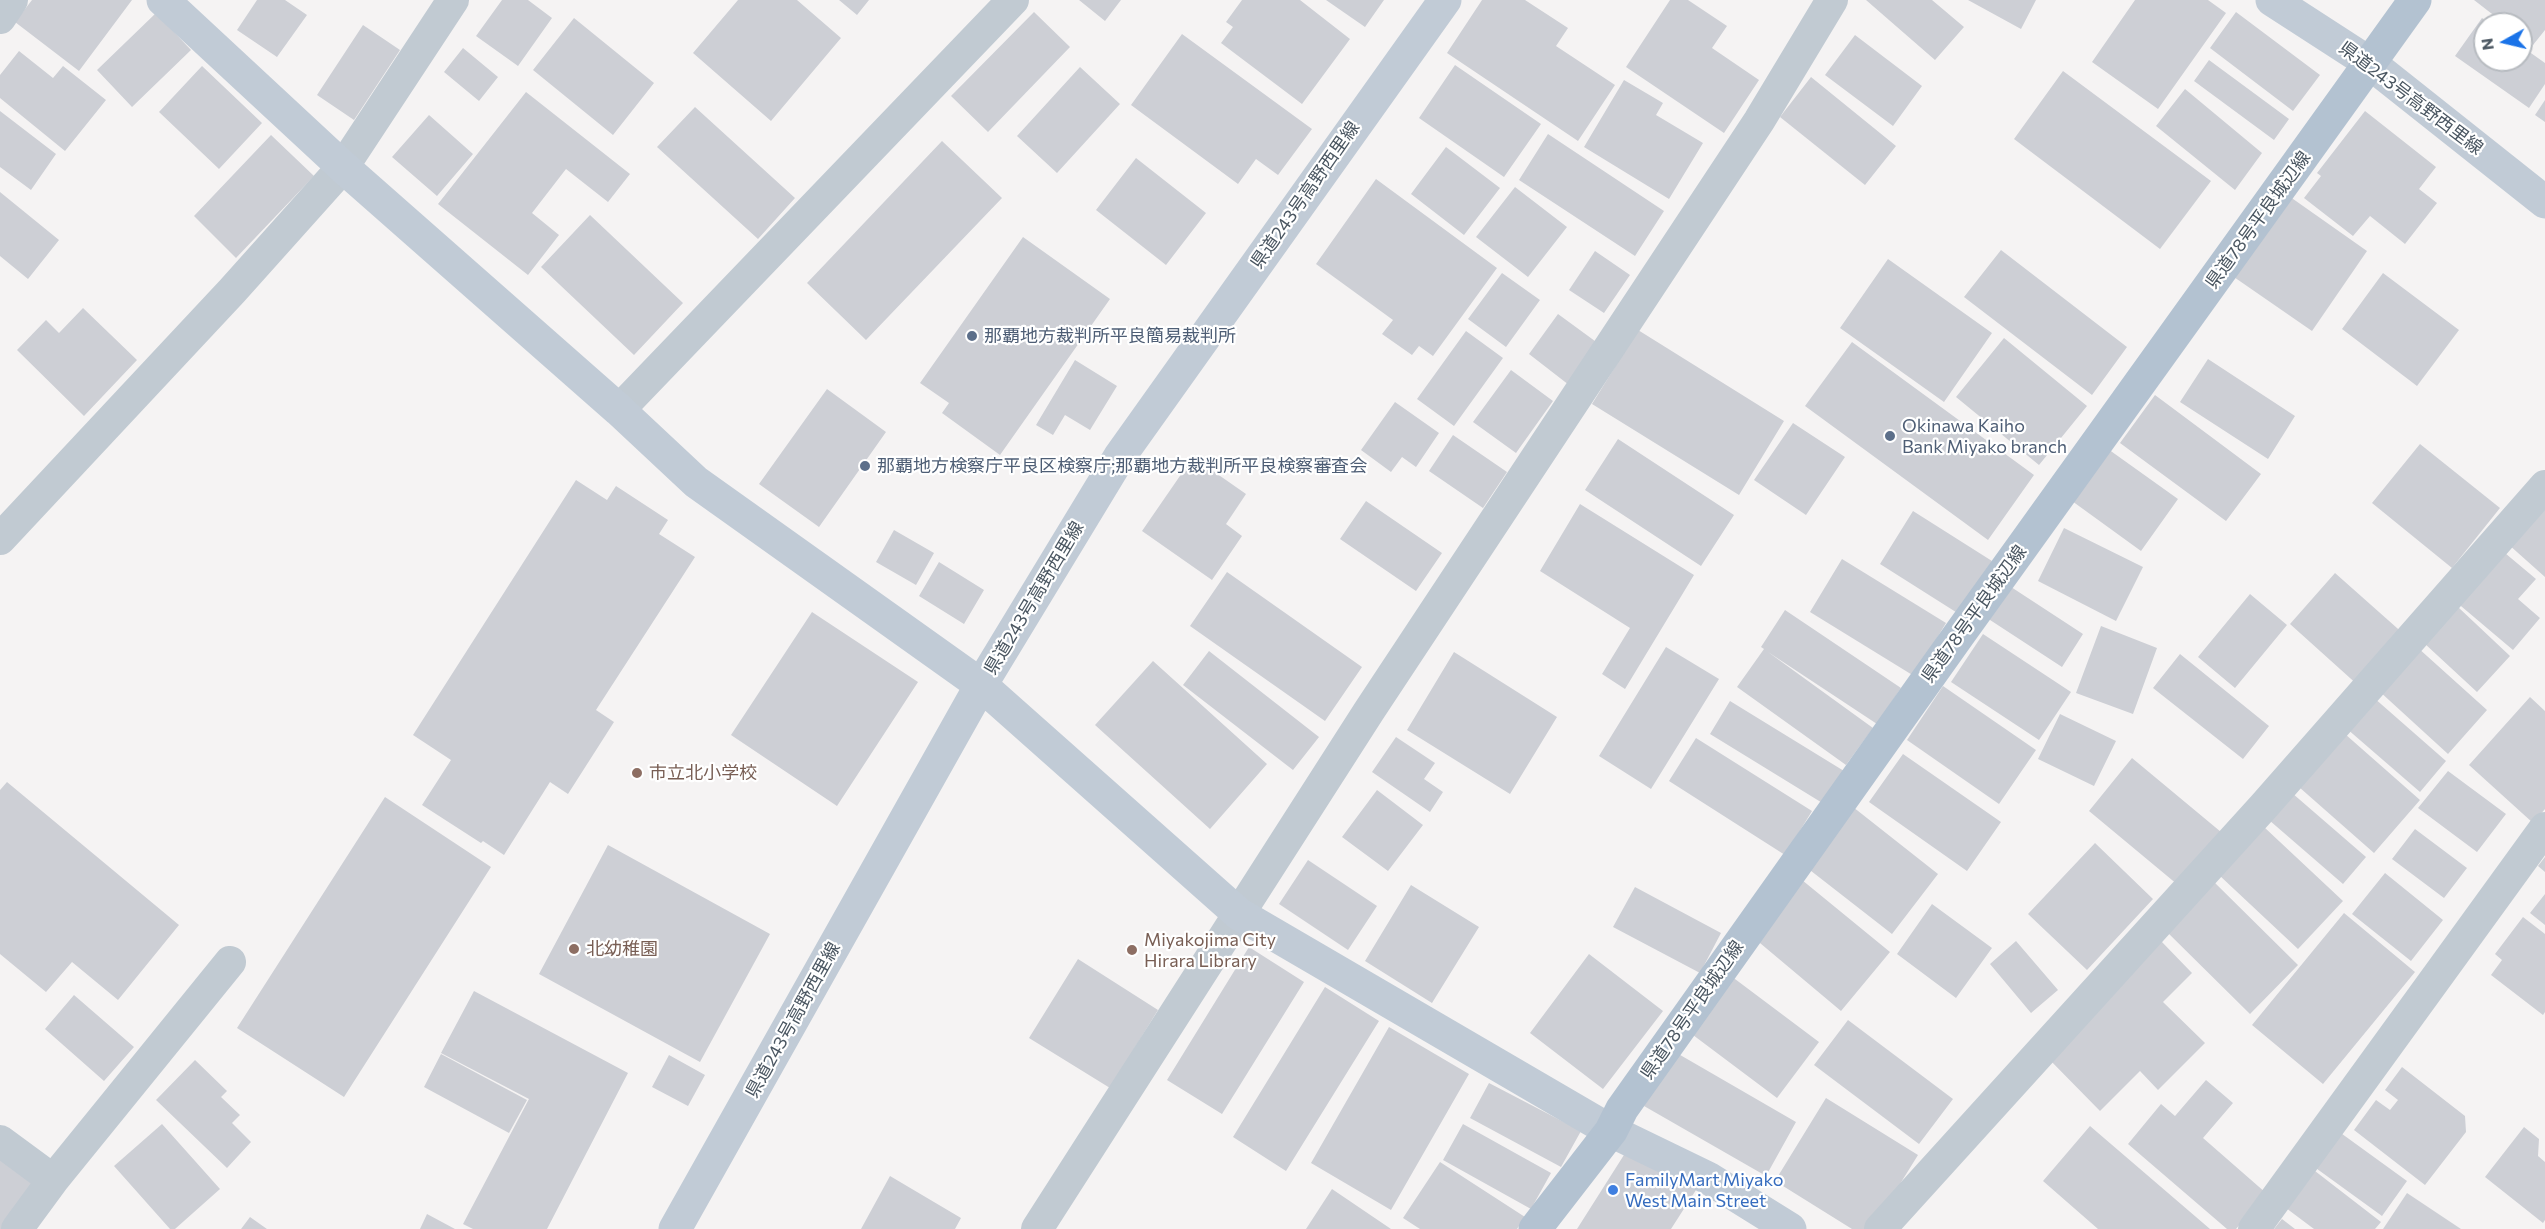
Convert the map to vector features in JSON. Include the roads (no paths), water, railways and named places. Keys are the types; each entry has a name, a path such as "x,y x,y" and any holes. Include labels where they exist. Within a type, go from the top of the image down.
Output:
{"main road":[{"name":"県道78号平良城辺線","path":"1534,1229 1611,1131 1622,1109 1958,636 2415,0"}],"street":[{"path":"0,18 12,0"},
{"path":"163,0 343,167 619,410 696,482 981,685 1239,914 1611,1131 1708,1178 1790,1229"},
{"path":"0,539 232,291 343,167 453,0"},
{"path":"619,410 1013,0"},
{"name":"県道243号高野西里線","path":"675,1229 981,685 1120,456 1445,0"},
{"path":"1037,1229 1375,702 1760,121 1832,0"},
{"name":"県道243号高野西里線","path":"2272,0 2371,64 2545,202"},
{"path":"1880,1229 2264,806 2545,486"},
{"path":"2254,1229 2545,828"},
{"path":"17,1229 53,1180 231,962"},
{"path":"0,1142 53,1180"}],"place":[{"name":"那覇地方裁判所平良簡易裁判所","path":"972,336"},
{"name":"Okinawa Kaiho Bank Miyako branch","path":"1890,436"},
{"name":"那覇地方検察庁平良区検察庁;那覇地方裁判所平良検察審査会","path":"865,466"},
{"name":"市立北小学校","path":"637,773"},
{"name":"北幼稚園","path":"574,949"},
{"name":"Miyakojima City Hirara Library","path":"1132,950"},
{"name":"FamilyMart Miyako West Main Street","path":"1613,1190"}]}
